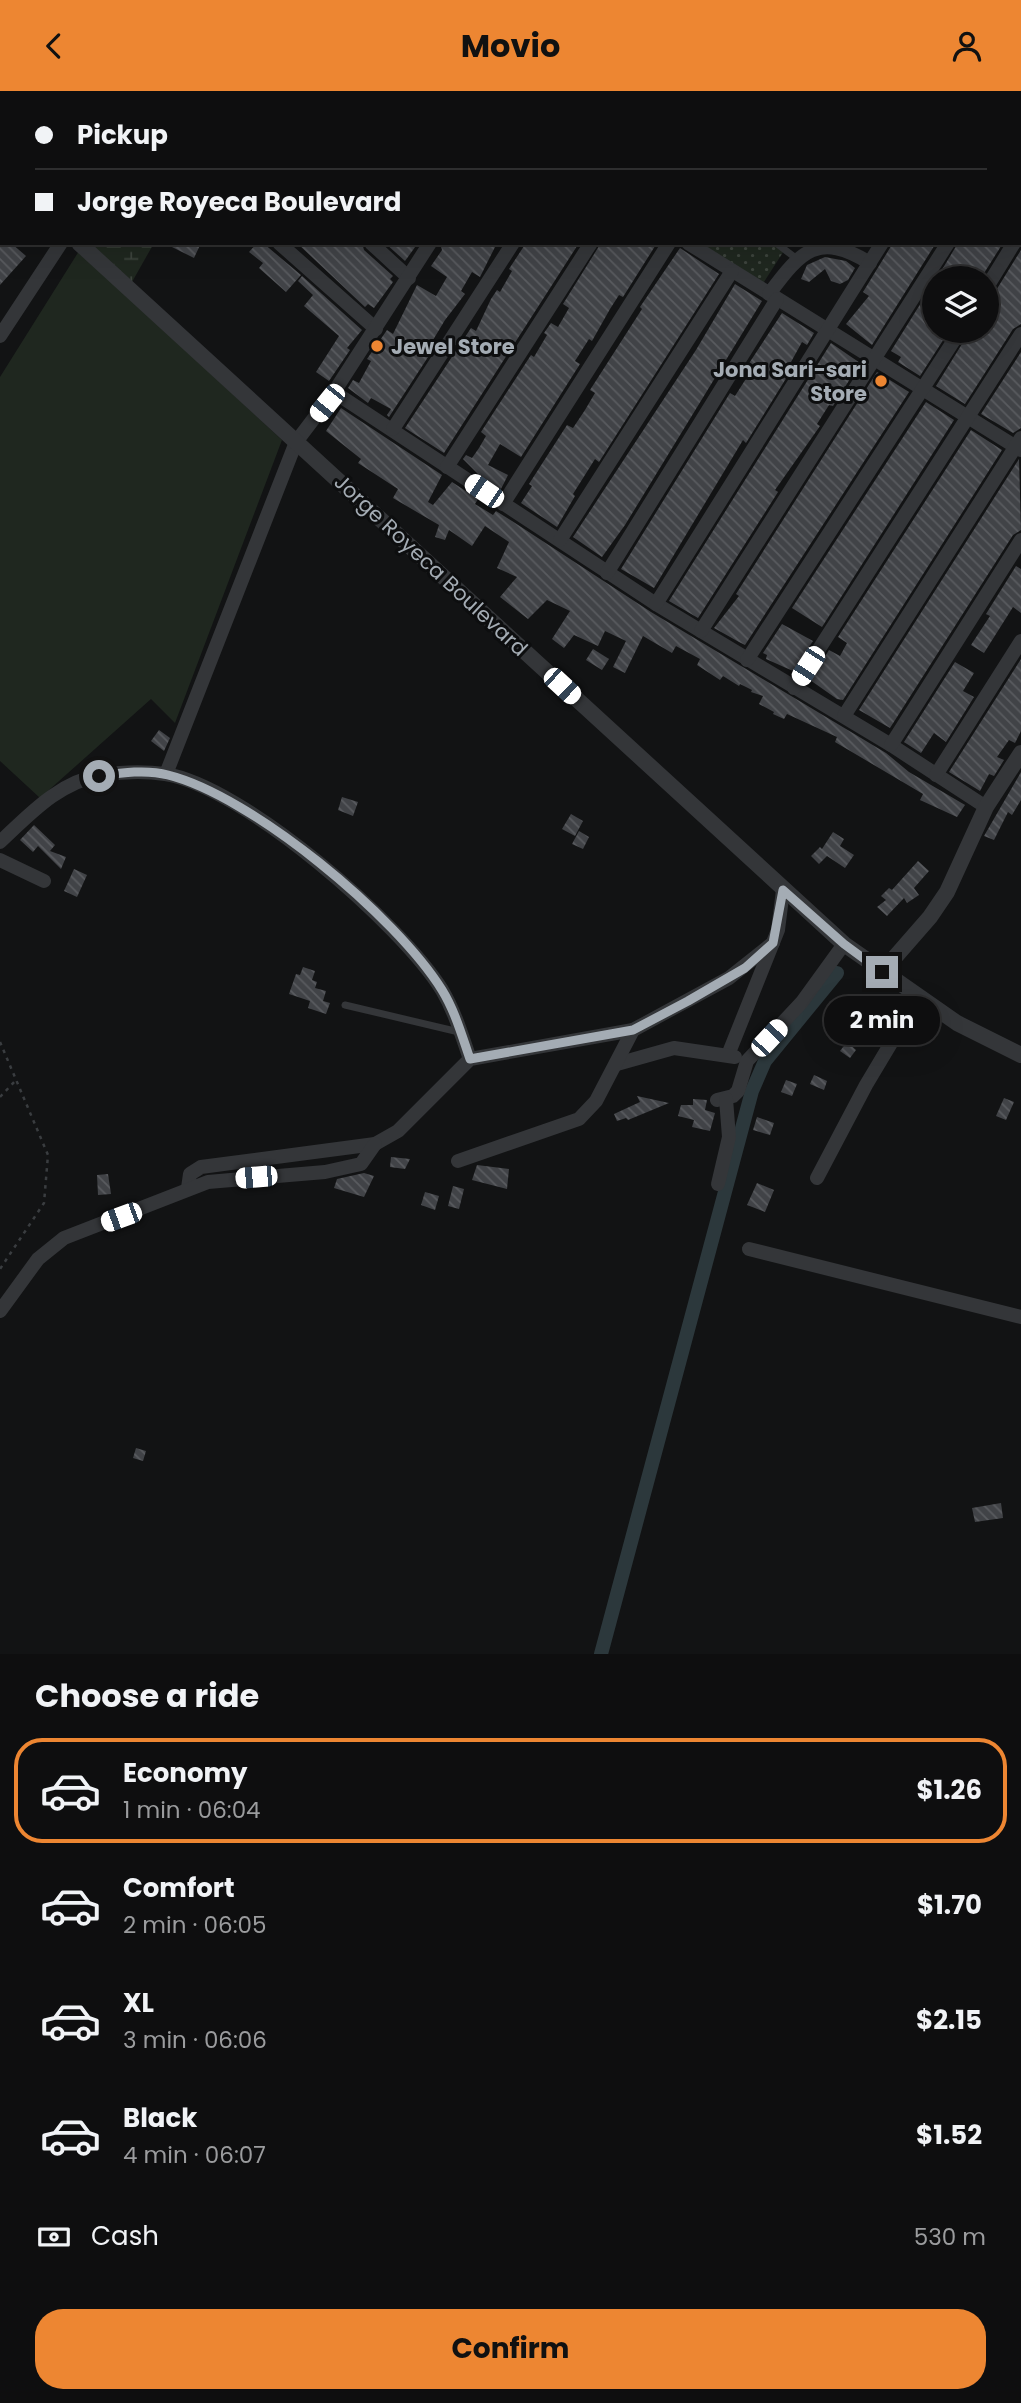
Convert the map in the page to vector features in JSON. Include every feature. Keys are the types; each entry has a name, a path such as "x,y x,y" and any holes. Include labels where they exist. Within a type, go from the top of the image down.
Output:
{"street":[{"path":"0,336 60,245"},
{"name":"Jorge Royeca Boulevard","path":"81,245 783,890 850,948 918,998 974,1033 1021,1055"},
{"path":"281,245 376,329"},
{"path":"373,245 409,278"},
{"path":"166,774 296,442 334,392 429,245"},
{"path":"393,429 512,245"},
{"path":"447,467 591,245"},
{"path":"503,504 668,245"},
{"path":"691,245 968,417 1019,445 844,716"},
{"path":"656,604 881,245"},
{"path":"701,631 947,245"},
{"path":"999,267 1013,245"},
{"path":"607,573 797,259 820,247 837,248 870,263"},
{"path":"560,540 732,271"},
{"path":"794,688 1021,334"},
{"path":"747,660 952,343"},
{"path":"334,392 607,573 747,660 891,744 986,807"},
{"path":"891,744 1021,540"},
{"path":"936,775 1021,641"},
{"path":"876,967 930,917 947,892 986,807 1021,753"},
{"path":"0,842 44,802 72,784 99,776 127,773 166,774 201,786 252,814 289,839 348,888 403,940 442,991 470,1059"},
{"path":"0,860 44,880"},
{"path":"728,1055 773,943 783,890"},
{"path":"188,1188 190,1174 201,1167 375,1144 398,1131 470,1059 633,1030 729,978 773,943"},
{"path":"719,1184 729,1137 721,1099 738,1091 747,1061 850,948"},
{"path":"817,1178 866,1085 918,998"},
{"path":"458,1161 579,1119 596,1101 633,1030"},
{"path":"617,1064 674,1048 728,1055 747,1061"},
{"path":"0,1311 51,1245 188,1188 222,1180 325,1172 361,1164 375,1144"},
{"path":"749,1249 1021,1317"}],"lane":[{"path":"779,245 797,259"},
{"path":"345,1005 460,1032"}],"path":[{"path":"0,1042 48,1156 44,1203 0,1269"},
{"path":"0,1097 16,1080"}],"green space":[{"path":"91,245 153,245 132,282"},
{"path":"701,245 788,245 762,285"},
{"path":"79,251 282,440 175,723 151,699 40,798 0,761 0,377"}],"building":[{"path":"0,245 13,245 26,256 0,285"},
{"path":"168,245 200,245 194,258"},
{"path":"255,245 265,245 301,275 286,292 259,268 263,263 249,252"},
{"path":"299,245 363,245 364,250 393,276 390,279 393,282 374,308 368,304 365,307"},
{"path":"387,245 417,245 405,261"},
{"path":"441,245 496,245 480,277 472,272 461,291 465,294 445,320 433,340 435,341 430,354 389,417 387,415 391,409 371,398 368,403 348,388 353,380 359,383 371,361 367,359 387,330 393,334 417,285 436,296 447,277 431,266 442,250"},
{"path":"525,245 578,245 444,453 405,428 471,328 476,331 491,299 497,290 500,292 512,271 509,269"},
{"path":"600,245 656,245 623,297 619,295 592,341 589,339 575,361 580,364 521,457 500,444 488,465 508,475 501,489 483,479 463,459 466,455 472,458 479,448 486,436 481,432 531,355 534,357 551,323 558,327 569,308 563,304"},
{"path":"892,245 935,245 872,345 846,324 869,296 863,292"},
{"path":"957,245 1002,245 989,266 944,266"},
{"path":"680,248 719,274 599,462 595,459 573,494 575,496 557,527 521,503 532,486 529,484 567,425 573,428 585,410 595,393 590,390 642,309 640,307"},
{"path":"1021,250 1021,324 1013,329 965,404 936,386 963,343 999,343 999,286"},
{"path":"825,257 846,261 855,268 848,280 840,284 831,281 825,269 809,282 801,279 807,265"},
{"path":"302,276 362,330 347,348 350,350 329,381 316,372 339,336 304,306 313,295 298,281"},
{"path":"735,284 762,301 625,525 602,557 573,537 696,350"},
{"path":"922,301 922,343 941,343 920,376 898,362 901,357 891,351"},
{"path":"782,313 814,333 807,345 802,342 791,362 795,364 746,443 743,440 654,588 621,569 730,393 735,396 749,374 744,371"},
{"path":"831,343 860,363 833,406 829,405 817,424 820,426 775,490 778,492 698,618 669,601"},
{"path":"1021,352 1021,428 1013,433 981,414"},
{"path":"877,372 909,392 745,645 714,628 739,596 736,594"},
{"path":"926,402 954,420 822,627 792,608"},
{"path":"341,408 442,475 428,502 433,505 452,482 478,499 475,504 493,515 496,511 651,612 886,753 909,772 965,805 957,817 920,800 923,794 835,742 837,737 787,714 784,719 773,714 774,712 759,704 763,696 723,676 720,680 697,665 700,659 676,646 672,653 643,636 625,673 613,667 626,641 605,631 598,646 574,635 564,648 552,639 570,611 547,600 528,619 500,597 517,577 497,568 509,542 485,526 472,546 449,530 445,540 435,537 439,525 393,498 398,489 358,463 361,459 326,431"},
{"path":"971,430 1002,450 843,700 837,699 810,680 829,650 840,656 847,643 838,637"},
{"path":"1019,459 1021,530 1013,535 890,728 859,710"},
{"path":"1016,566 1021,569 1021,613 1013,607 984,653 971,645 990,616 986,614"},
{"path":"782,624 813,641 793,671 766,659 767,655 763,653"},
{"path":"593,649 609,659 602,670 586,660"},
{"path":"1021,659 1021,731 1015,743 1009,740 997,757 1004,760 994,776 989,774 980,791 949,772"},
{"path":"955,662 974,673 963,691 974,697 946,742 934,733 921,753 904,742"},
{"path":"159,730 170,738 164,751 151,741"},
{"path":"1021,772 1021,800 1012,815 1008,812 994,840 984,836"},
{"path":"342,797 358,802 353,816 338,810"},
{"path":"571,814 583,821 575,836 562,829"},
{"path":"34,825 55,845 50,851 66,857 61,869 38,846 33,852 20,840"},
{"path":"579,831 589,837 583,849 572,844"},
{"path":"833,832 844,839 840,846 854,855 845,868 827,856 819,864 811,856 820,847 822,849"},
{"path":"918,861 929,871 914,888 919,895 907,903 904,898 887,916 877,907 886,900 881,896 889,888 892,890"},
{"path":"74,869 87,875 77,897 64,891"},
{"path":"303,967 315,971 312,980 317,982 315,988 326,991 323,1001 330,1003 326,1014 308,1008 310,1001 289,994 296,974 300,975"},
{"path":"847,1042 856,1050 850,1058 840,1051"},
{"path":"814,1075 827,1081 824,1090 810,1084"},
{"path":"786,1080 797,1084 792,1096 781,1092"},
{"path":"637,1096 669,1103 628,1120 626,1118 617,1121 614,1114 640,1102"},
{"path":"1004,1098 1014,1102 1006,1120 996,1116"},
{"path":"693,1099 707,1100 705,1110 715,1113 710,1131 692,1127 694,1120 678,1116 681,1105 693,1105"},
{"path":"757,1117 774,1123 770,1135 753,1130"},
{"path":"391,1157 410,1159 405,1169 390,1167"},
{"path":"477,1165 509,1169 507,1189 472,1180"},
{"path":"364,1173 374,1176 364,1197 334,1188 337,1179"},
{"path":"108,1174 111,1194 98,1195 97,1175"},
{"path":"757,1183 774,1190 765,1212 747,1205"},
{"path":"453,1186 464,1189 459,1209 448,1206"},
{"path":"425,1192 439,1196 435,1210 421,1205"},
{"path":"136,1448 146,1451 143,1461 133,1458"},
{"path":"1001,1503 1003,1518 975,1522 972,1508"}],"waterway":[{"path":"601,1654 752,1091 765,1061 837,973"}],"place":[{"name":"Jewel Store","path":"377,346"},
{"name":"Jona Sari-sari Store","path":"881,381"}],"route":[{"path":"99,776 127,773 166,774 201,786 230,801 289,839 376,914 427,968 452,1009 470,1059 633,1030 688,1001 745,968 773,943 778,930 783,890 844,944 882,972"}]}
